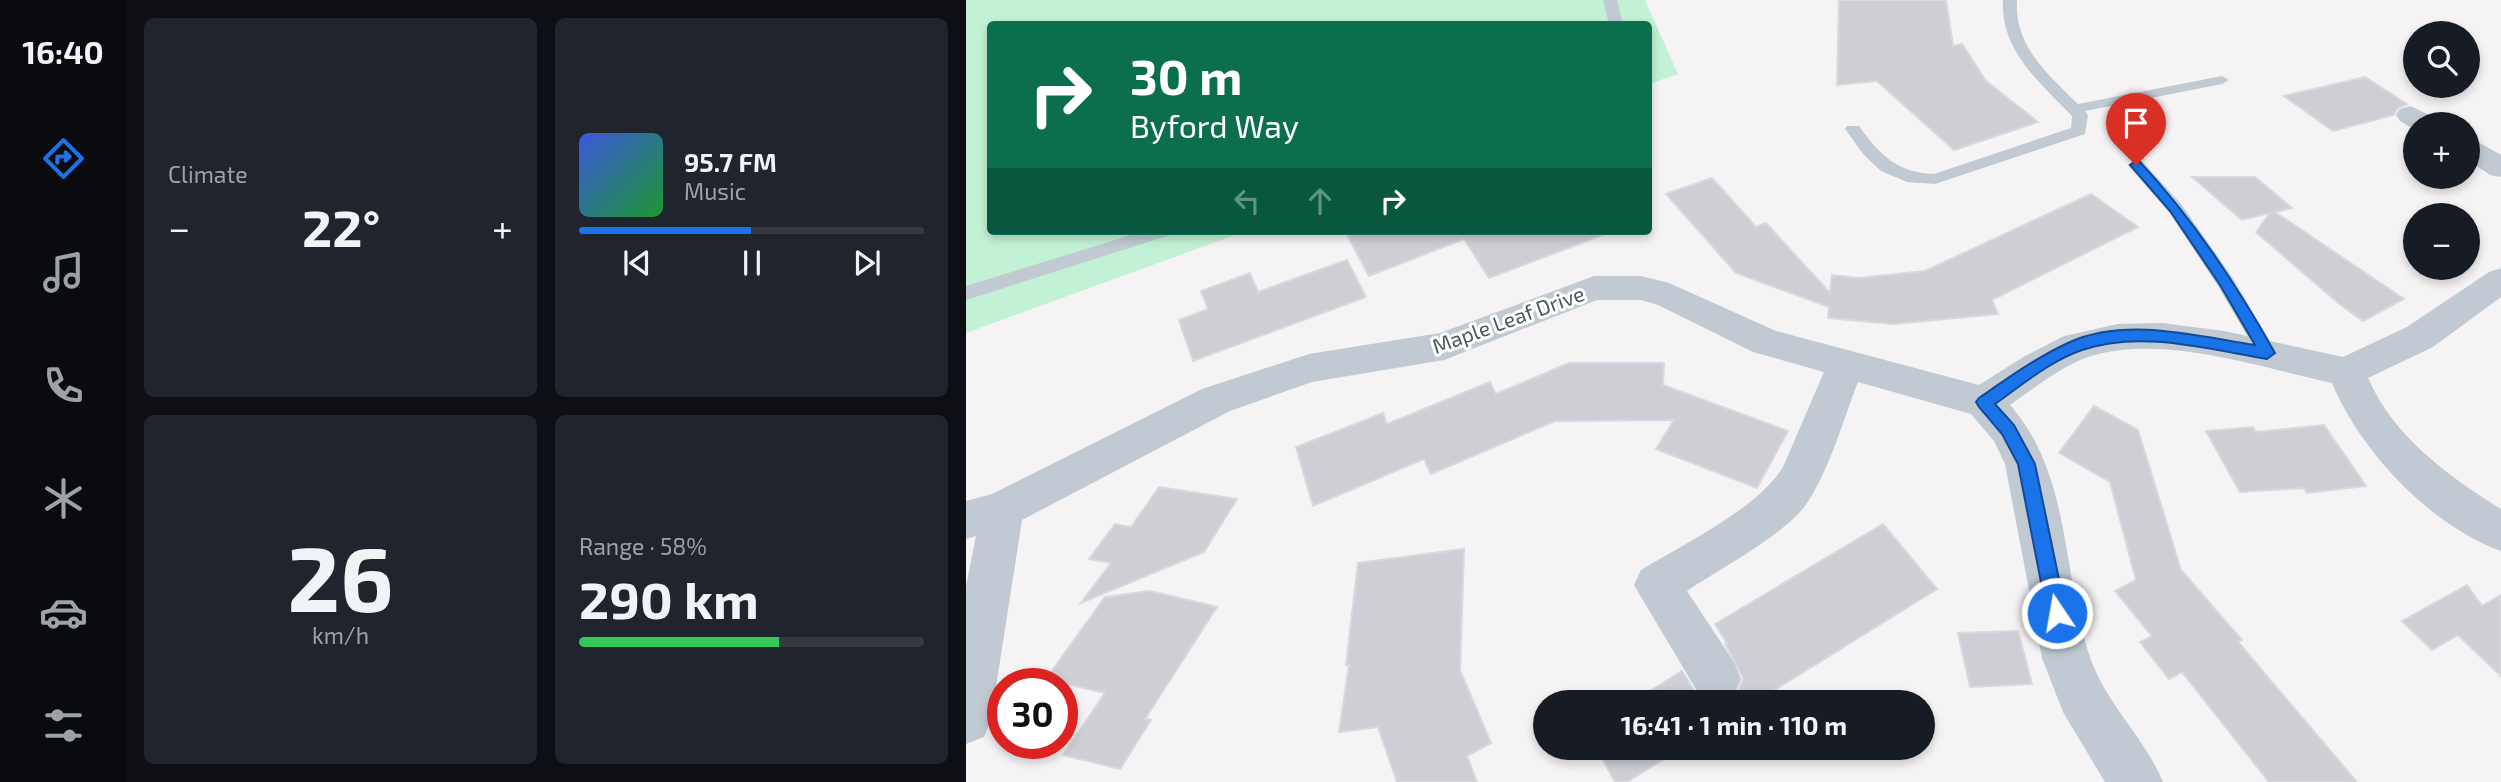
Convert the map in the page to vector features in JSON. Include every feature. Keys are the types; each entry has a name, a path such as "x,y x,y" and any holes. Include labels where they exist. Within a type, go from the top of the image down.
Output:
{"street":[{"path":"2480,155 2501,168"},
{"path":"2137,782 2095,719 2066,658 2026,464 2008,429 1984,402 2038,366 2077,346 2118,337 2162,337 2267,353 2346,372 2420,337 2501,279"},
{"name":"Maple Leaf Drive","path":"984,514 1216,400 1309,368 1444,346 1594,288 1642,288 1669,295 1766,342 1984,402"},
{"path":"1717,680 1657,585 1764,517 1789,494 1800,476 1846,365"},
{"path":"2346,372 2369,419 2392,448 2426,480 2501,532"},
{"path":"966,719 984,514"}],"lane":[{"path":"1610,0 1614,21"},
{"path":"1853,129 1868,150 1890,171 1914,179 1935,179 2079,131 2080,115 2023,54 2007,15 2010,0"},
{"path":"2074,109 2222,80"},
{"path":"2136,165 2175,208 2225,282 2267,353"},
{"path":"966,293 1151,235"}],"green space":[{"path":"966,0 1645,0 1678,74 1652,83 1652,21 987,21 987,235 1235,235 966,333"}],"building":[{"path":"1839,0 1946,0 1953,46 1962,44 1986,81 2038,122 1954,150 1877,81 1837,85"},
{"path":"2365,77 2407,104 2398,108 2394,115 2333,131 2284,96"},
{"path":"2192,177 2255,177 2292,208 2275,212 2404,299 2363,321 2338,303 2256,232 2270,213 2242,220"},
{"path":"1712,178 1756,227 1766,223 1830,293 1832,275 1859,278 1925,271 2091,194 2138,227 1992,300 1998,314 1894,324 1828,318 1829,307 1736,273 1666,194"},
{"path":"1347,235 1603,235 1489,278 1464,239 1369,276"},
{"path":"1347,260 1366,297 1193,361 1179,320 1208,309 1201,291 1250,273 1258,292"},
{"path":"1569,363 1664,363 1663,385 1788,431 1757,488 1656,449 1674,420 1555,421 1431,474 1424,459 1313,506 1296,447 1383,413 1387,424 1490,382 1496,394"},
{"path":"2094,406 2138,430 2181,570 2242,640 2238,642 2357,782 2269,782 2182,672 2169,679 2140,642 2152,636 2115,591 2136,580 2110,482 2059,453"},
{"path":"2324,425 2366,486 2307,493 2304,488 2240,492 2206,431 2253,427 2256,432"},
{"path":"1159,487 1237,499 1204,552 1081,603 1111,563 1089,559 1115,524 1131,527"},
{"path":"1883,524 1937,589 1774,690 1739,690 1743,678 1715,624"},
{"path":"1464,549 1460,670 1491,743 1467,756 1477,782 1397,782 1378,727 1339,732 1349,665 1346,665 1358,563"},
{"path":"2467,585 2482,606 2501,595 2501,676 2458,635 2432,650 2402,621"},
{"path":"1150,591 1217,607 1145,719 1151,720 1120,769 1078,759 1078,733 1105,693 1078,687 1078,668 1054,668 1105,597"},
{"path":"2018,631 2032,684 1970,687 1958,633"},
{"path":"1682,671 1694,690 1652,690"},
{"path":"1603,760 1662,760 1627,782 1615,782"}],"route":[{"path":"2057,613 2026,464 2008,429 1984,402 2038,366 2077,346 2118,337 2162,337 2267,353 2225,282 2175,208 2136,165"}]}
